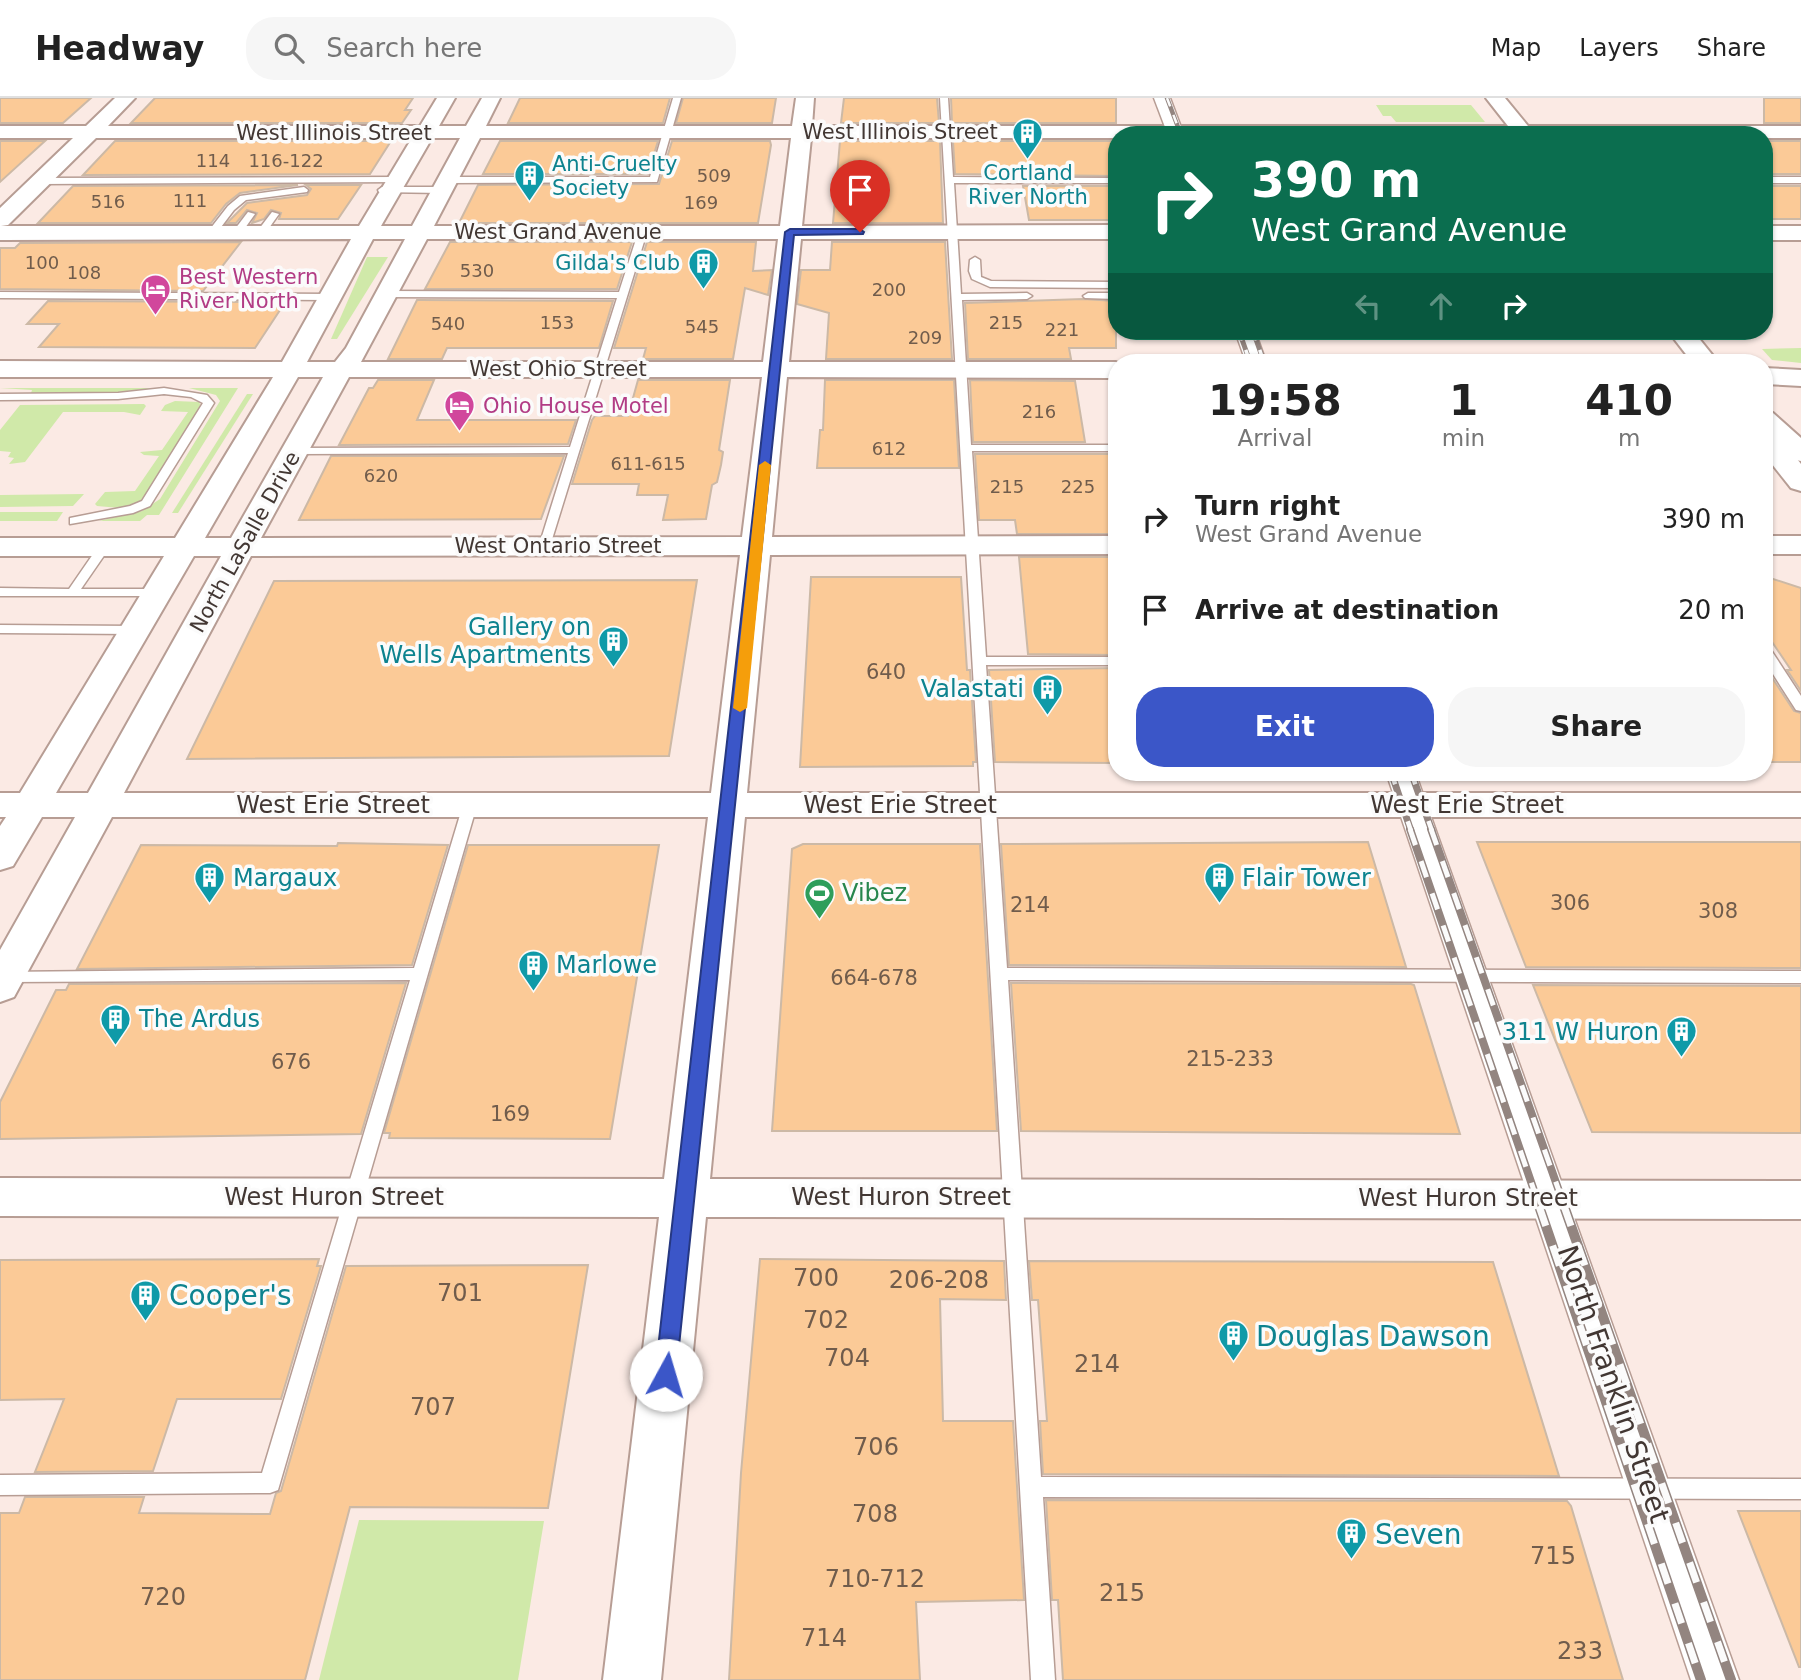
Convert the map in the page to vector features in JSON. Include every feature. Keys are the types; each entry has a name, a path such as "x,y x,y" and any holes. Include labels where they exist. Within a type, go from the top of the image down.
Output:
{"main road":[{"path":"0,220 126,98"},
{"name":"North LaSalle Drive","path":"0,857 15,805 135,630 446,98"},
{"name":"North LaSalle Drive","path":"3,981 330,386 357,350 491,98"},
{"path":"632,1680 805,98"},
{"path":"1495,98 1518,126"},
{"name":"West Illinois Street","path":"0,132 1108,133"},
{"name":"West Illinois Street","path":"1773,132 1801,132"},
{"name":"West Grand Avenue","path":"0,233 242,226 366,233 1108,232"},
{"path":"1773,233 1801,233"},
{"path":"1687,340 1699,354"},
{"name":"West Ohio Street","path":"0,369 1108,370"},
{"path":"1773,376 1801,378"},
{"path":"1773,427 1801,453"},
{"path":"1773,447 1801,482"},
{"name":"West Ontario Street","path":"3,551 104,547 1108,545"},
{"path":"1773,545 1801,545"},
{"name":"West Erie Street","path":"15,805 988,805 1406,788 1801,805"},
{"name":"West Huron Street","path":"0,1197 686,1196 1801,1200"}],"street":[{"path":"1161,98 1173,126"},
{"name":"North Franklin Street","path":"1406,788 1715,1680"}],"lane":[{"path":"41,181 445,185 653,180 677,98"},
{"path":"944,98 1043,1680"},
{"path":"948,180 1108,180"},
{"path":"1773,180 1801,180"},
{"path":"275,215 242,226 234,204 243,198 304,190 394,185"},
{"path":"247,202 259,198"},
{"path":"545,546 642,232"},
{"path":"975,260 974,271 977,279 990,284 1108,295"},
{"path":"1078,291 1108,286"},
{"path":"386,294 623,295"},
{"path":"0,295 329,297"},
{"path":"956,297 1038,296"},
{"path":"0,397 118,396 164,391 192,394 209,402 146,503 133,509 74,520"},
{"path":"965,448 1108,448"},
{"path":"296,451 575,450"},
{"path":"72,593 104,547"},
{"path":"0,592 157,593"},
{"path":"0,629 135,630"},
{"path":"979,661 1108,661"},
{"path":"1773,670 1801,707"},
{"path":"0,1485 270,1483 470,805"},
{"path":"3,981 419,974"},
{"path":"999,974 1801,977"},
{"path":"1031,1487 1801,1489"}],"green space":[{"path":"1376,105 1471,105 1485,122 1396,122 1391,116 1383,116"},
{"path":"367,257 388,257 337,339 331,339"},
{"path":"1801,348 1801,363 1773,360 1773,354 1767,354 1762,349"},
{"path":"0,388 155,388 117,392 31,393 32,390"},
{"path":"189,388 238,388 159,515 147,515 140,521 99,521 142,511 160,499 220,401 216,395"},
{"path":"247,394 253,394 178,513 172,513"},
{"path":"175,401 199,402 202,408 140,502 120,508 97,506 95,504 105,492 135,491 159,456 144,455 140,452 162,450 188,412 161,411 165,405"},
{"path":"20,405 146,406 140,415 124,412 63,412 25,462 9,464 14,458 8,457 11,452 0,451 0,430"},
{"path":"84,494 73,506 0,507 0,495"},
{"path":"0,512 63,512 57,521 0,521"},
{"path":"359,1520 544,1521 518,1680 319,1680"}],"building":[{"path":"0,98 91,98 63,123 0,123"},
{"path":"155,98 413,98 405,110 411,110 402,123 131,123"},
{"path":"520,98 670,98 663,123 508,123"},
{"path":"683,98 776,98 772,123 676,123"},
{"path":"844,98 937,98 939,123 841,123"},
{"path":"951,98 1116,98 1116,123 952,123"},
{"path":"1764,98 1801,98 1801,123 1764,123"},
{"path":"0,141 45,141 0,182"},
{"path":"115,141 391,141 370,174 83,175"},
{"path":"500,141 658,141 648,174 483,174"},
{"path":"672,141 770,141 758,223 459,223 478,185 659,184"},
{"path":"840,141 940,141 943,223 833,223"},
{"name":"Cortland River North","path":"953,141 1108,141 1108,176 955,174"},
{"path":"1773,141 1801,141 1801,174 1773,174"},
{"path":"298,185 240,193 226,204 211,223 38,223 73,186"},
{"path":"306,185 361,185 338,219 279,219 281,213 271,210 264,219 252,223 257,213 247,210 236,223 227,223 247,203 307,195 311,189"},
{"path":"1023,186 1108,186 1108,220 1029,220"},
{"path":"1773,186 1801,186 1801,219 1773,219"},
{"path":"241,242 203,291 0,289 0,248 15,248 20,243"},
{"path":"450,242 632,242 617,289 425,289"},
{"path":"647,242 756,242 753,271 772,270 768,295 745,288 733,359 643,359 646,348 614,348"},
{"path":"832,242 945,242 952,359 826,359 829,313 797,304 801,270 830,270"},
{"path":"417,300 613,301 599,348 447,348 442,359 388,359"},
{"name":"Best Western River North","path":"48,301 281,302 277,307 282,307 255,348 39,347 59,324 27,324"},
{"path":"1108,301 1108,340 1116,340 1116,348 1069,348 1071,359 968,359 965,303"},
{"name":"Ohio House Motel","path":"378,380 434,380 417,420 576,420 568,444 339,445 369,388 373,388"},
{"path":"638,380 730,380 719,450 723,452 721,465 717,482 712,485 706,519 663,520 668,495 637,495 639,484 572,484 592,420 595,416 628,416"},
{"path":"825,380 954,380 959,468 817,468 820,430 823,430"},
{"path":"970,380 1075,381 1085,442 973,442"},
{"path":"975,454 1108,454 1108,534 1017,534 1015,520 979,520"},
{"path":"331,456 564,456 541,519 299,520"},
{"path":"1019,557 1108,557 1108,655 1028,654"},
{"path":"811,577 961,577 976,762 973,762 973,766 800,767"},
{"path":"1773,579 1801,588 1801,691 1787,670 1791,670 1773,643"},
{"path":"697,580 669,756 187,759 274,581"},
{"name":"Valastati","path":"1108,668 1108,763 995,762 989,670"},
{"path":"1773,679 1794,711 1801,713 1801,762 1773,762"},
{"name":"Flair Tower","path":"1368,842 1406,967 1009,965 1001,844"},
{"path":"1477,842 1801,842 1801,968 1526,967"},
{"name":"Margaux","path":"338,843 448,845 412,965 77,969 141,845 337,846"},
{"path":"803,844 980,844 997,1131 772,1131 792,849"},
{"name":"Marlowe","path":"468,845 659,845 610,1139 389,1138 390,1133 384,1133"},
{"path":"406,983 361,1134 0,1139 0,1102 56,990 66,990 69,984"},
{"path":"1011,983 1414,985 1460,1134 1021,1131"},
{"name":"311 W Huron","path":"1533,985 1801,986 1801,1133 1592,1132"},
{"path":"319,1259 317,1266 321,1266 281,1399 177,1399 153,1471 35,1472 64,1399 0,1400 0,1260"},
{"path":"760,1259 1004,1261 1006,1300 940,1299 943,1421 1013,1421 1024,1600 916,1602 920,1680 729,1680 741,1473"},
{"path":"1029,1261 1493,1262 1559,1476 1043,1474 1040,1421 1047,1421 1038,1300 1032,1300"},
{"path":"588,1265 548,1508 350,1507 305,1680 0,1680 0,1513 19,1513 25,1497 144,1497 139,1513 270,1514 276,1493 281,1491 346,1266"},
{"name":"Seven","path":"1046,1500 1567,1501 1571,1506 1623,1680 1063,1680 1058,1600 1052,1600"},
{"path":"1738,1511 1801,1511 1801,1667 1799,1667"}],"railway":[{"path":"1167,98 1178,126"},
{"path":"1242,340 1247,354"},
{"path":"1256,340 1261,354"},
{"path":"1394,781 1411,831"},
{"path":"1414,781 1432,831"},
{"path":"1410,829 1540,1208"},
{"path":"1431,829 1565,1208"},
{"path":"1539,1206 1701,1680"},
{"path":"1564,1206 1731,1680"}],"slow traffic":[{"path":"740,708 765,465"}],"place":[{"name":"Cortland River North","path":"1028,160"},
{"name":"Anti-Cruelty Society","path":"529,203"},
{"name":"Gilda's Club","path":"703,290"},
{"name":"Best Western River North","path":"156,316"},
{"name":"Ohio House Motel","path":"460,433"},
{"name":"Gallery on Wells Apartments","path":"614,668"},
{"name":"Valastati","path":"1047,716"},
{"name":"Margaux","path":"210,905"},
{"name":"Flair Tower","path":"1219,905"},
{"name":"Vibez","path":"819,920"},
{"name":"Marlowe","path":"533,992"},
{"name":"The Ardus","path":"116,1046"},
{"name":"311 W Huron","path":"1682,1059"},
{"name":"Cooper's","path":"146,1322"},
{"name":"Douglas Dawson","path":"1233,1363"},
{"name":"Seven","path":"1352,1561"}],"route":[{"path":"666,1375 790,232 860,232"}]}
